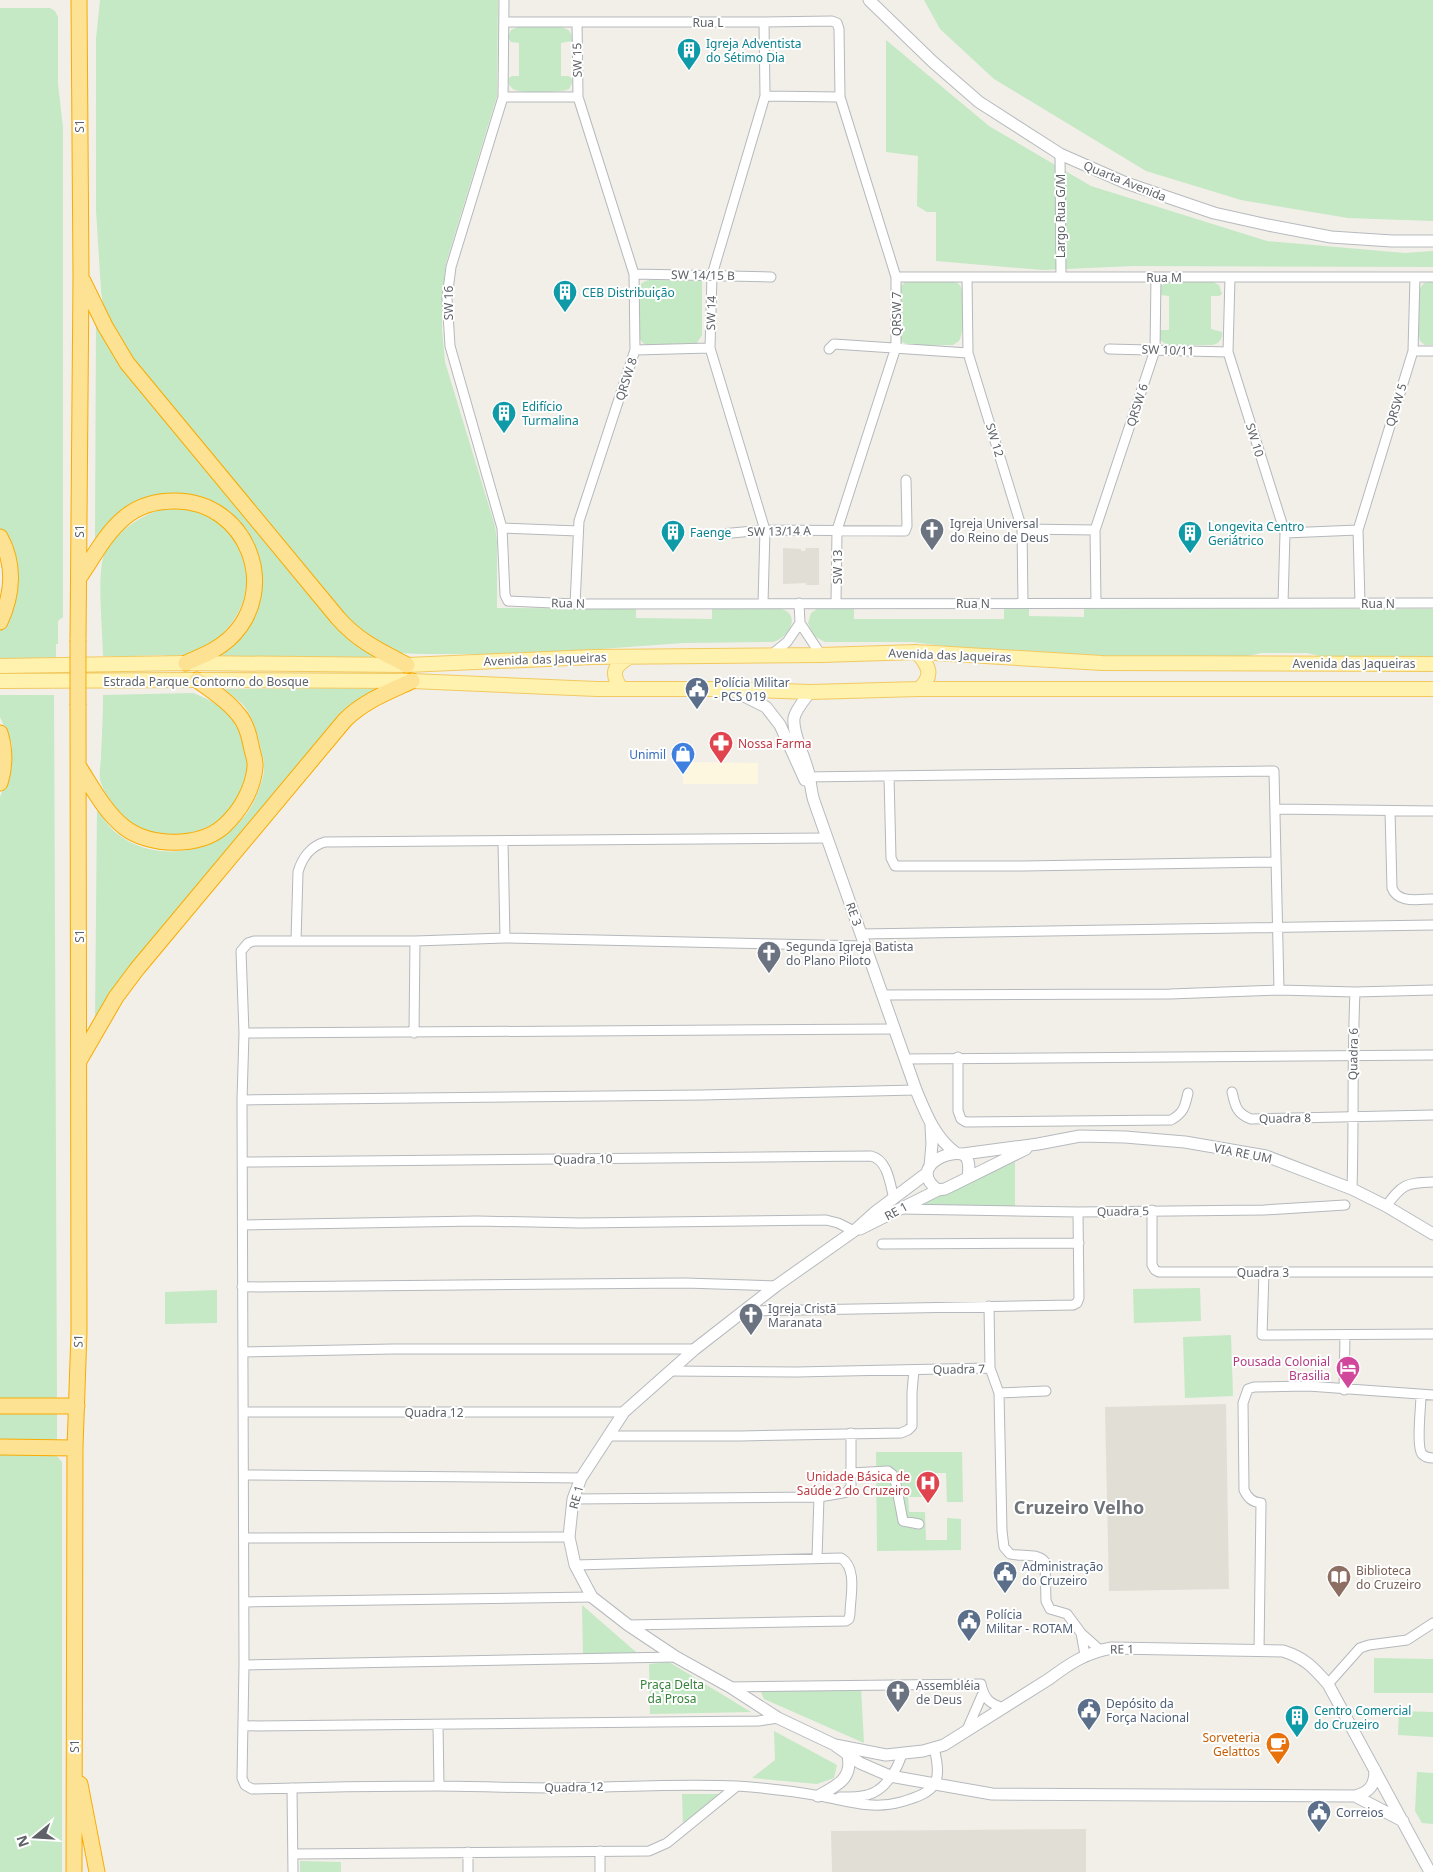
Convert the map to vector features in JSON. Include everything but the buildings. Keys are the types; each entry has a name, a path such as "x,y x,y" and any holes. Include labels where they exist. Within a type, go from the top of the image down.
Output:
{"highway":[{"name":"S1","path":"74,1872 75,1448 78,1406 79,1061 78,640 81,277 79,0"},
{"path":"81,277 105,326 127,363 338,618 351,633 370,646 406,664"},
{"path":"79,578 111,531 125,517 140,508 160,501 184,501 202,505 220,513 235,527 247,546 254,568 254,595 245,619 229,639 212,651 186,663"},
{"path":"0,536 5,547 11,576 7,606 0,622"},
{"path":"79,766 109,811 124,828 142,837 160,843 183,842 203,837 223,827 244,803 252,783 255,766 248,730 239,714 220,696 197,680"},
{"path":"79,1061 116,997 137,969 346,720 357,708 369,701 412,682"},
{"path":"0,733 4,750 4,765 0,783"},
{"path":"0,1406 78,1406"},
{"path":"0,1447 75,1448"},
{"path":"74,1753 97,1872"}],"main road":[{"name":"Avenida das Jaqueiras","path":"406,664 593,657 821,655 917,652 1102,663 1433,664"},
{"path":"917,652 926,663 929,675 927,682 919,689"},
{"path":"621,689 615,680 615,672 618,664 629,657"},
{"name":"Estrada Parque Contorno do Bosque","path":"0,666 186,663 406,664"},
{"name":"Estrada Parque Contorno do Bosque","path":"0,681 412,682"},
{"name":"Avenida das Jaqueiras","path":"412,682 621,689 730,689 810,692 919,689 1433,689"}],"street":[{"name":"SW 16","path":"504,0 503,97 451,267 447,298 450,346 502,528 505,595 508,601 513,602"},
{"name":"Quarta Avenida","path":"869,0 933,62 979,102 1060,154 1126,183 1214,214 1331,237 1392,241 1433,241"},
{"name":"Rua L","path":"504,22 836,22 839,29 840,97"},
{"name":"SW 15","path":"576,22 578,98"},
{"name":"SW 14","path":"763,604 765,530 710,348 712,275 765,96 764,22"},
{"path":"765,96 840,97"},
{"path":"503,97 578,98"},
{"name":"QRSW 7","path":"837,530 896,347 896,277 840,97"},
{"name":"QRSW 8","path":"575,604 579,521 635,350 634,274 578,98"},
{"name":"Largo Rua G/M","path":"1060,154 1061,277"},
{"name":"SW 14/15 B","path":"634,274 771,277"},
{"name":"Rua M","path":"896,277 1433,276"},
{"name":"SW 12","path":"967,277 968,353 1022,529 1023,603"},
{"name":"QRSW 6","path":"1096,603 1095,530 1155,350 1156,277"},
{"name":"SW 10","path":"1230,277 1228,352 1285,533 1283,603"},
{"name":"QRSW 5","path":"1360,603 1358,530 1413,351 1415,277"},
{"path":"829,349 834,344 968,353"},
{"path":"635,350 710,348"},
{"name":"SW 10/11","path":"1109,349 1228,352"},
{"path":"1413,351 1433,351"},
{"name":"SW 13/14 A","path":"721,534 765,530 905,531 907,526 906,480"},
{"path":"502,528 578,531"},
{"path":"1022,529 1095,530"},
{"name":"SW 13","path":"836,603 837,530"},
{"path":"1285,533 1358,530"},
{"name":"Rua N","path":"513,602 575,604 1433,603"},
{"path":"799,603 800,623 821,655"},
{"path":"772,654 787,642 800,623"},
{"name":"RE 3","path":"730,689 766,708 780,725 806,777 916,1090 931,1124 943,1142 959,1154"},
{"name":"RE 3","path":"806,777 794,717 810,692"},
{"path":"806,777 1274,771 1279,990"},
{"path":"890,776 892,858 895,866 1275,862"},
{"path":"1276,810 1433,811"},
{"path":"1390,812 1394,893 1399,898 1406,900 1433,899"},
{"path":"296,941 298,872 304,858 313,848 325,842 826,838"},
{"path":"503,842 504,938"},
{"path":"861,934 1433,925"},
{"path":"778,1718 758,1721 243,1726 244,1412 242,1287 244,1162 242,1100 244,1033 241,951 254,941 415,941 504,938 865,946"},
{"path":"414,1032 415,941"},
{"path":"883,995 1170,994 1279,990 1355,992 1433,990"},
{"name":"Quadra 6","path":"1352,1189 1354,1116 1352,1056 1355,992"},
{"path":"244,1033 895,1029"},
{"path":"905,1059 958,1057 1433,1055"},
{"path":"958,1057 958,1111 961,1118 966,1122 1171,1120 1180,1115 1184,1109 1188,1093"},
{"path":"242,1100 702,1095 916,1090"},
{"name":"Quadra 8","path":"1232,1092 1238,1111 1251,1119 1354,1116"},
{"path":"1354,1116 1433,1115"},
{"name":"RE 3","path":"928,1169 932,1144 931,1124"},
{"name":"VIA RE UM","path":"959,1154 1038,1144 1080,1136 1124,1137 1185,1142 1266,1156 1352,1189 1386,1206 1433,1234"},
{"name":"VIA RE UM","path":"968,1176 1038,1144"},
{"path":"959,1154 968,1163 968,1176 955,1185 938,1190 929,1182 928,1169 936,1160 959,1154"},
{"name":"Quadra 10","path":"244,1162 871,1156 881,1161 885,1168 894,1199"},
{"name":"RE 1","path":"928,1169 894,1199 874,1212 854,1231 776,1286 695,1349 624,1412 581,1478 573,1499 569,1537 575,1565 592,1598 676,1657 730,1687 778,1718 835,1745 873,1754 902,1754 944,1745 966,1733 1085,1655 1100,1650 1112,1648 1283,1651 1300,1656 1328,1684 1430,1872"},
{"path":"1386,1206 1403,1186 1416,1182 1433,1182"},
{"name":"RE 1","path":"854,1231 938,1190"},
{"name":"Quadra 5","path":"900,1209 1078,1212 1264,1210 1345,1205"},
{"name":"Quadra 3","path":"1152,1210 1152,1265 1159,1272 1433,1272"},
{"path":"744,1311 1070,1305 1077,1303 1079,1298 1078,1212"},
{"path":"244,1225 477,1221 581,1223 826,1220 838,1223 854,1231"},
{"path":"882,1244 1079,1243"},
{"path":"1264,1272 1262,1335 1433,1334"},
{"path":"242,1287 685,1283 776,1286"},
{"path":"989,1306 990,1368"},
{"path":"1344,1390 1346,1335"},
{"path":"243,1352 393,1349 695,1349"},
{"name":"Quadra 7","path":"670,1371 796,1372 990,1368 999,1393 1004,1547 1010,1554 1036,1556 1043,1559 1045,1562 1047,1605 1054,1611 1067,1614 1081,1633 1100,1650"},
{"path":"609,1436 901,1433 912,1426 914,1370"},
{"path":"1259,1651 1262,1503 1252,1501 1244,1490 1243,1403 1248,1389 1254,1387 1308,1386 1433,1395"},
{"path":"999,1393 1046,1391"},
{"path":"1421,1395 1421,1452 1424,1456 1433,1458"},
{"name":"Quadra 12","path":"244,1412 624,1412"},
{"path":"573,1499 819,1496 848,1492 851,1486 851,1433"},
{"path":"851,1473 888,1471 895,1479 903,1521 919,1524"},
{"path":"244,1476 581,1478"},
{"path":"817,1558 819,1496"},
{"path":"244,1538 569,1537"},
{"path":"575,1565 841,1558 846,1560 851,1569 850,1614 849,1619 846,1621 628,1625"},
{"path":"244,1602 592,1598"},
{"path":"1328,1684 1360,1648 1407,1640 1433,1623"},
{"name":"Quadra 7","path":"1081,1633 1085,1655"},
{"path":"244,1665 676,1657"},
{"path":"730,1687 982,1684 983,1693 988,1701 1004,1708"},
{"path":"966,1733 983,1693"},
{"path":"438,1725 439,1786"},
{"name":"Quadra 12","path":"243,1726 242,1778 245,1786 252,1788 737,1786 824,1797"},
{"name":"RE 1","path":"835,1745 848,1756 890,1776 992,1794 1355,1796 1403,1821"},
{"path":"824,1797 858,1805 875,1806 901,1802 923,1794 935,1785 938,1767 934,1748"},
{"path":"824,1797 868,1795 875,1792 883,1786 902,1754"},
{"path":"824,1797 848,1774 850,1765 848,1756"},
{"path":"1355,1796 1365,1794 1371,1789 1375,1770"},
{"path":"293,1854 649,1851 662,1847 737,1786"},
{"path":"292,1788 293,1872"},
{"path":"600,1851 600,1872"},
{"path":"468,1852 468,1872"}],"shaded area":[{"path":"783,548 805,551 806,548 819,548 819,585 806,585 806,583 783,584"},
{"path":"683,762 758,763 758,784 683,784"},
{"path":"1226,1404 1229,1589 1109,1591 1105,1407"},
{"path":"1086,1829 1086,1872 832,1872 831,1831"}],"green space":[{"path":"100,0 498,0 497,96 446,263 442,296 445,362 495,526 497,542 497,608 636,609 636,618 712,619 712,609 782,609 788,612 791,617 791,627 788,632 779,640 773,642 683,643 532,654 421,654 398,653 358,631 131,359 104,313 96,210 96,39"},
{"path":"924,0 1433,0 1433,221 1348,218 1241,200 1146,171 994,79 940,29"},
{"path":"0,8 50,8 55,11 58,17 58,84 63,128 63,617 58,621 56,662 0,659 0,629 7,613 0,533"},
{"path":"555,26 570,31 572,41 561,43 561,76 569,76 572,79 569,89 531,92 517,91 511,87 509,78 519,76 519,43 511,42 508,37 511,30 518,27"},
{"path":"886,40 989,126 1091,186 1267,241 1405,253 1433,251 1433,267 1133,266 1043,270 936,261 936,212 927,212 917,206 918,156 886,152"},
{"path":"648,280 702,281 702,335 697,343 647,345 639,338 638,290 642,283"},
{"path":"906,281 954,281 959,284 962,288 964,308 959,341 953,345 908,345 900,341 899,288"},
{"path":"1168,281 1211,281 1219,285 1222,294 1211,296 1211,329 1222,332 1219,342 1212,345 1167,345 1160,340 1160,330 1169,330 1169,296 1160,295 1159,287"},
{"path":"1433,281 1433,345 1425,345 1420,341 1419,336 1418,291 1424,283"},
{"path":"96,321 116,358 382,658 210,659 253,610 242,531 164,496 95,543"},
{"path":"161,509 190,510 204,514 219,523 234,540 243,558 246,576 245,593 239,610 230,625 217,638 201,648 183,655 103,656 100,587 102,561 105,553 122,531 144,516"},
{"path":"817,609 854,609 854,619 1004,619 1004,609 1029,609 1029,616 1084,617 1084,609 1433,609 1433,658 1329,658 1307,653 1261,653 1239,658 1084,658 986,651 912,642 825,642 814,636 808,623 811,613"},
{"path":"379,688 364,696 344,712 95,1023 97,809 116,833 137,845 156,851 177,851 196,848 215,840 232,829 246,815 258,793 264,768 264,759 258,736 249,714 242,704 225,689"},
{"path":"193,693 213,702 233,719 241,737 247,762 244,782 233,805 222,818 205,828 194,832 169,835 145,831 121,814 101,784 103,695"},
{"path":"0,695 54,695 57,1400 0,1400 0,797 10,772 12,744 0,717"},
{"path":"1015,1162 1015,1208 915,1208 972,1180"},
{"path":"1200,1288 1201,1321 1134,1323 1133,1289"},
{"path":"217,1290 217,1323 165,1324 165,1292"},
{"path":"1231,1335 1233,1396 1185,1398 1183,1337"},
{"path":"0,1411 57,1412 57,1441 0,1441"},
{"path":"876,1452 962,1452 963,1502 947,1502 946,1473 925,1473 925,1497 908,1497 909,1512 925,1512 926,1540 947,1540 947,1518 961,1519 961,1550 877,1551"},
{"path":"0,1454 55,1454 62,1462 62,1872 0,1872"},
{"path":"582,1605 637,1653 583,1654"},
{"path":"1374,1658 1433,1659 1433,1693 1374,1693"},
{"name":"Praça Delta da Prosa","path":"669,1662 751,1712 650,1714 649,1664"},
{"path":"861,1688 864,1743 764,1699 760,1690"},
{"path":"1399,1711 1433,1712 1433,1737 1398,1735"},
{"path":"774,1731 837,1765 834,1778 817,1784 752,1778 775,1760"},
{"path":"1417,1772 1433,1773 1433,1824 1422,1823 1415,1811"},
{"path":"682,1794 721,1794 683,1826"},
{"path":"300,1861 341,1862 341,1872 300,1872"}],"place":[{"name":"Igreja Adventista do Sétimo Dia","path":"689,71"},
{"name":"CEB Distribuição","path":"565,313"},
{"name":"Edifício Turmalina","path":"504,434"},
{"name":"Igreja Universal do Reino de Deus","path":"932,551"},
{"name":"Faenge","path":"673,553"},
{"name":"Longevita Centro Geriátrico","path":"1190,554"},
{"name":"Polícia Militar - PCS 019","path":"697,710"},
{"name":"Nossa Farma","path":"721,764"},
{"name":"Unimil","path":"683,775"},
{"name":"Segunda Igreja Batista do Plano Piloto","path":"769,974"},
{"name":"Igreja Cristã Maranata","path":"751,1336"},
{"name":"Pousada Colonial Brasilia","path":"1348,1389"},
{"name":"Unidade Básica de Saúde 2 do Cruzeiro","path":"928,1504"},
{"name":"Administração do Cruzeiro","path":"1005,1594"},
{"name":"Biblioteca do Cruzeiro","path":"1339,1598"},
{"name":"Polícia Militar - ROTAM","path":"969,1642"},
{"name":"Assembléia de Deus","path":"898,1713"},
{"name":"Depósito da Força Nacional","path":"1089,1731"},
{"name":"Centro Comercial do Cruzeiro","path":"1297,1738"},
{"name":"Sorveteria Gelattos","path":"1278,1765"},
{"name":"Correios","path":"1319,1833"}],"district":[{"name":"Cruzeiro Velho","path":"1079,1507"}]}
